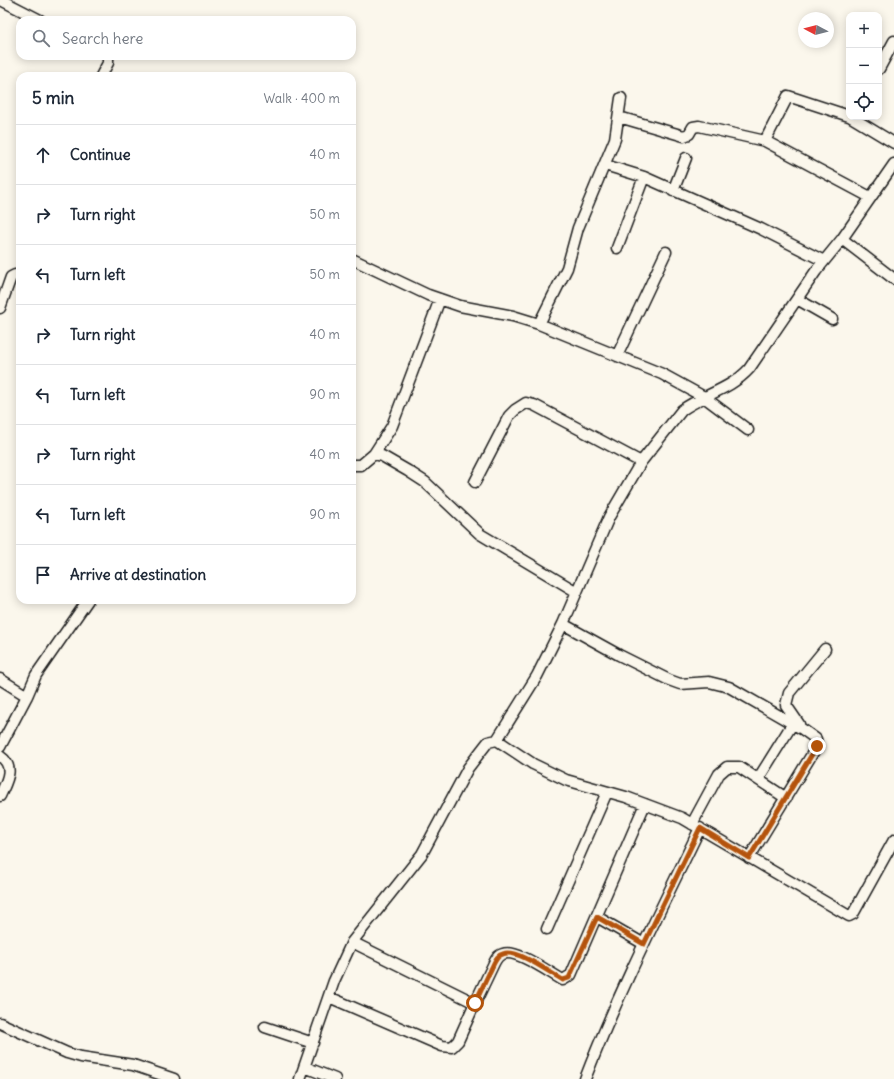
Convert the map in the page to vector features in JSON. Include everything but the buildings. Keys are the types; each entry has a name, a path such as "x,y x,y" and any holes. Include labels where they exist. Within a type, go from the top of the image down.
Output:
{"street":[{"path":"1,0 32,16"},
{"path":"882,63 894,41"},
{"path":"103,72 108,60"},
{"path":"765,141 788,96 846,114"},
{"path":"539,324 567,268 578,228 615,139 621,98"},
{"path":"619,117 684,136 689,134 693,127 699,126 765,141 870,197"},
{"path":"857,120 894,142"},
{"path":"673,190 686,158"},
{"path":"605,164 644,177 761,229 824,262"},
{"path":"497,740 533,683 563,624 609,517 641,462 682,410 742,376 757,358 797,299 842,239 870,197 886,178 894,164"},
{"path":"617,248 644,177"},
{"path":"886,178 894,184"},
{"path":"842,239 894,279"},
{"path":"617,356 666,252"},
{"path":"356,261 440,299 460,306 513,316 539,324 662,374 704,397 748,430"},
{"path":"0,308 10,277 16,275"},
{"path":"356,465 361,466 374,454 392,426 440,299"},
{"path":"797,299 832,319"},
{"path":"475,482 509,416 526,403 534,404 641,462"},
{"path":"374,454 388,460 425,482 480,534 577,592"},
{"path":"0,747 40,670 85,604"},
{"path":"563,624 619,655 669,680 680,684 709,682 729,687 793,723 816,739 817,746 749,858"},
{"path":"802,729 786,705 789,693 825,649"},
{"path":"0,679 27,696"},
{"path":"758,779 793,723"},
{"path":"300,1079 344,957 352,942 422,854 468,768 488,742 497,740 550,773 645,804 696,826 849,916 853,914 894,840"},
{"path":"0,756 6,761 9,772 0,796"},
{"path":"585,1079 605,1029 721,770 733,766 739,767 786,798"},
{"path":"547,929 607,792"},
{"path":"329,997 442,1046 452,1047 458,1041 494,963 503,953 516,953 563,980 569,978 597,917 645,804"},
{"path":"597,917 644,944"},
{"path":"352,942 475,1003"},
{"path":"0,1024 67,1053 81,1057 133,1065 174,1079"},
{"path":"266,1027 313,1043"},
{"path":"305,1067 335,1079"}],"route":[{"path":"475,1003 494,963 503,953 516,953 563,980 569,978 597,917 644,944 700,828 749,858 817,746"}]}
